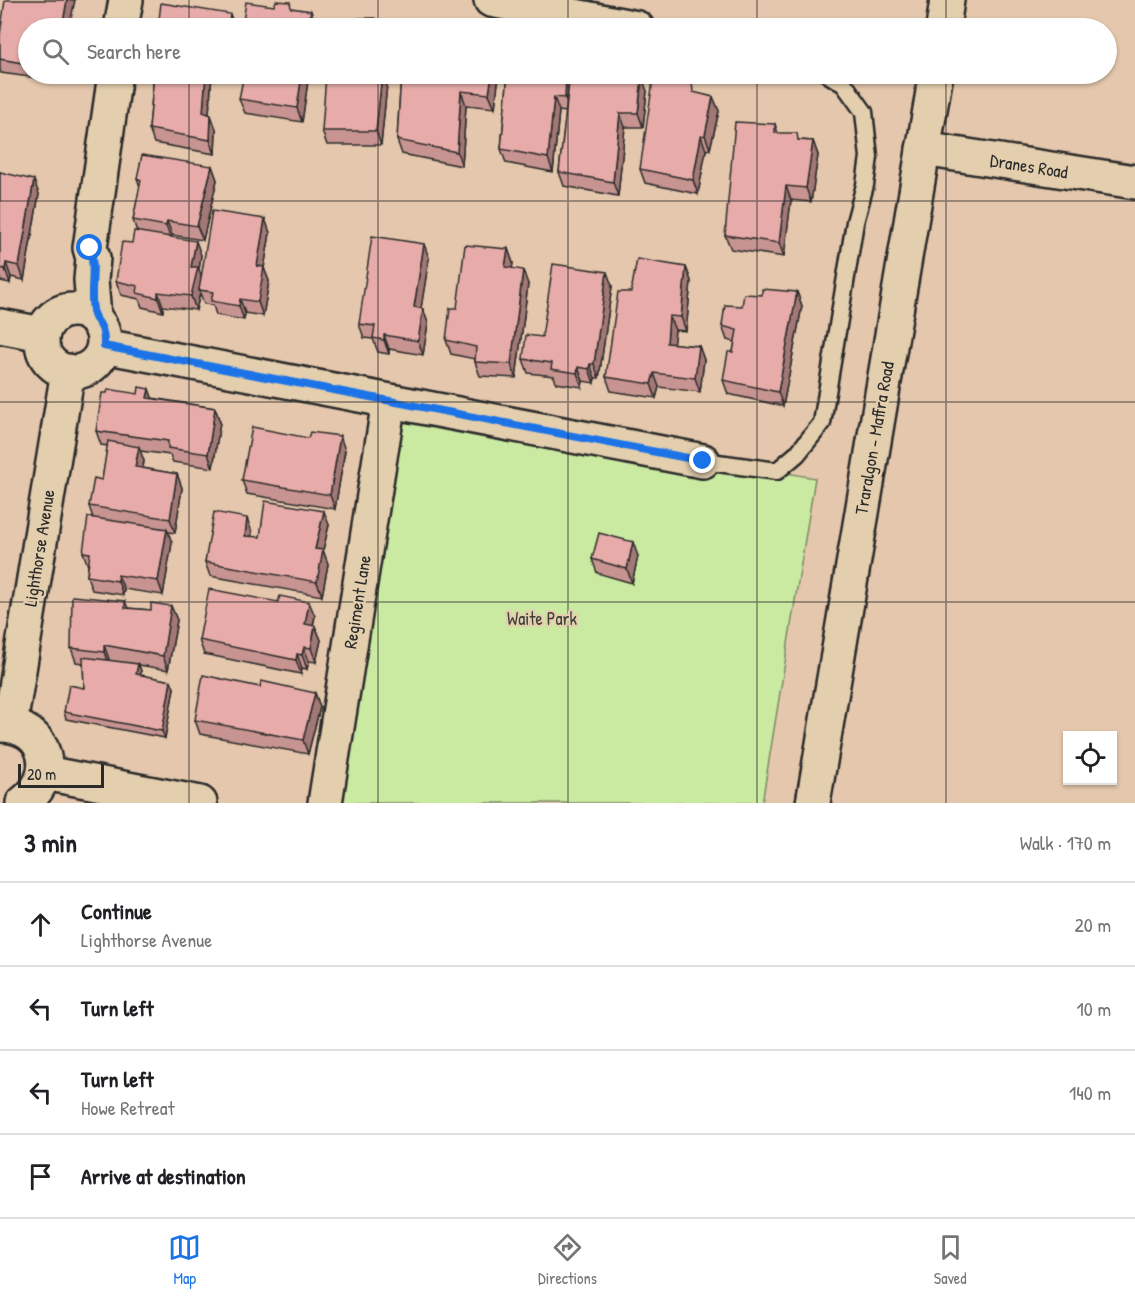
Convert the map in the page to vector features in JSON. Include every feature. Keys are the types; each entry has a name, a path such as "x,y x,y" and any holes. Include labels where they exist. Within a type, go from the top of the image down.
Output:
{"street":[{"path":"123,18 126,0"},
{"path":"491,0 585,18"},
{"path":"944,18 947,0"},
{"path":"76,327 44,354 58,368 77,372 87,369 101,356 76,327 76,275 80,255 90,248 113,84"},
{"name":"Traralgon - Maffra Road","path":"813,803 934,84"},
{"name":"Dranes Road","path":"923,149 1135,182"},
{"path":"0,326 76,327 388,401 703,461"},
{"name":"Lighthorse Avenue","path":"5,725 68,371"},
{"name":"Regiment Lane","path":"325,803 388,401"},
{"path":"5,725 23,729 33,737 41,747 45,760 45,773 41,785 33,796 23,803"},
{"path":"45,773 200,803"}],"lane":[{"path":"703,461 777,471 797,454 822,423 855,222 866,185 869,156 864,112 844,84"}],"green space":[{"name":"Waite Park","path":"389,401 815,478 762,803 325,803"}],"building":[{"path":"5,0 67,0 64,18 18,18 18,62 0,59 0,35"},
{"path":"276,1 290,2 291,8 311,11 310,18 244,18 246,2 274,6"},
{"path":"161,3 230,14 229,18 159,18"},
{"path":"153,84 205,84 203,112 211,115 210,140 149,129"},
{"path":"242,84 301,84 297,108 239,99"},
{"path":"325,84 381,84 376,131 322,131"},
{"path":"400,84 490,84 489,94 461,91 457,152 397,140"},
{"path":"507,84 566,84 565,98 554,97 548,158 501,149"},
{"path":"569,84 641,84 638,113 620,113 613,182 559,172"},
{"path":"653,84 692,84 693,92 713,97 705,135 701,136 693,180 640,169"},
{"path":"735,122 775,124 775,133 797,133 798,140 813,141 806,188 786,186 779,243 725,235"},
{"path":"142,155 212,166 197,226 167,221 166,226 133,220 141,180 137,178"},
{"path":"0,172 34,180 19,266 6,263 5,269 0,268"},
{"path":"212,211 265,219 257,266 264,267 258,302 240,299 239,306 211,301 213,292 199,290"},
{"path":"134,231 196,241 191,267 198,267 191,296 158,292 158,298 137,293 138,286 116,281 122,242 132,243"},
{"path":"372,236 424,244 414,307 423,309 418,341 384,335 384,340 373,338 375,326 359,324"},
{"path":"465,245 508,249 505,267 523,270 511,364 475,362 476,347 446,340 450,308 457,308"},
{"path":"637,259 686,267 681,317 669,316 667,343 699,346 695,378 654,373 651,384 606,377 618,292 631,292"},
{"path":"553,264 607,272 594,364 590,364 589,369 578,367 577,373 551,369 552,363 523,359 526,335 542,337"},
{"path":"762,289 797,292 778,392 723,380 728,352 733,352 737,330 722,326 725,305 742,306 744,294 762,295"},
{"path":"139,387 149,389 147,398 215,408 208,454 168,448 168,441 96,431 102,393 107,393 108,389 138,394"},
{"path":"252,427 308,438 310,432 340,436 330,495 242,480"},
{"path":"108,441 139,447 135,467 177,474 170,519 89,506 94,478 102,480"},
{"path":"265,501 324,511 315,549 323,550 317,582 205,562 214,512 247,518 245,536 260,537"},
{"path":"88,517 167,529 158,581 118,575 118,581 87,576 90,553 83,552"},
{"path":"599,533 633,542 627,569 592,559"},
{"path":"209,589 278,602 280,596 309,602 305,624 315,626 311,648 304,647 302,655 297,654 296,660 199,640"},
{"path":"72,596 125,601 125,608 151,610 151,603 171,606 163,656 104,645 104,652 71,648"},
{"path":"83,657 138,664 136,674 171,681 162,731 64,712 69,685 84,688"},
{"path":"203,675 260,687 261,681 315,693 303,740 195,720"}],"route":[{"path":"90,248 93,258 91,280 94,317 101,325 104,346 703,461"}]}
